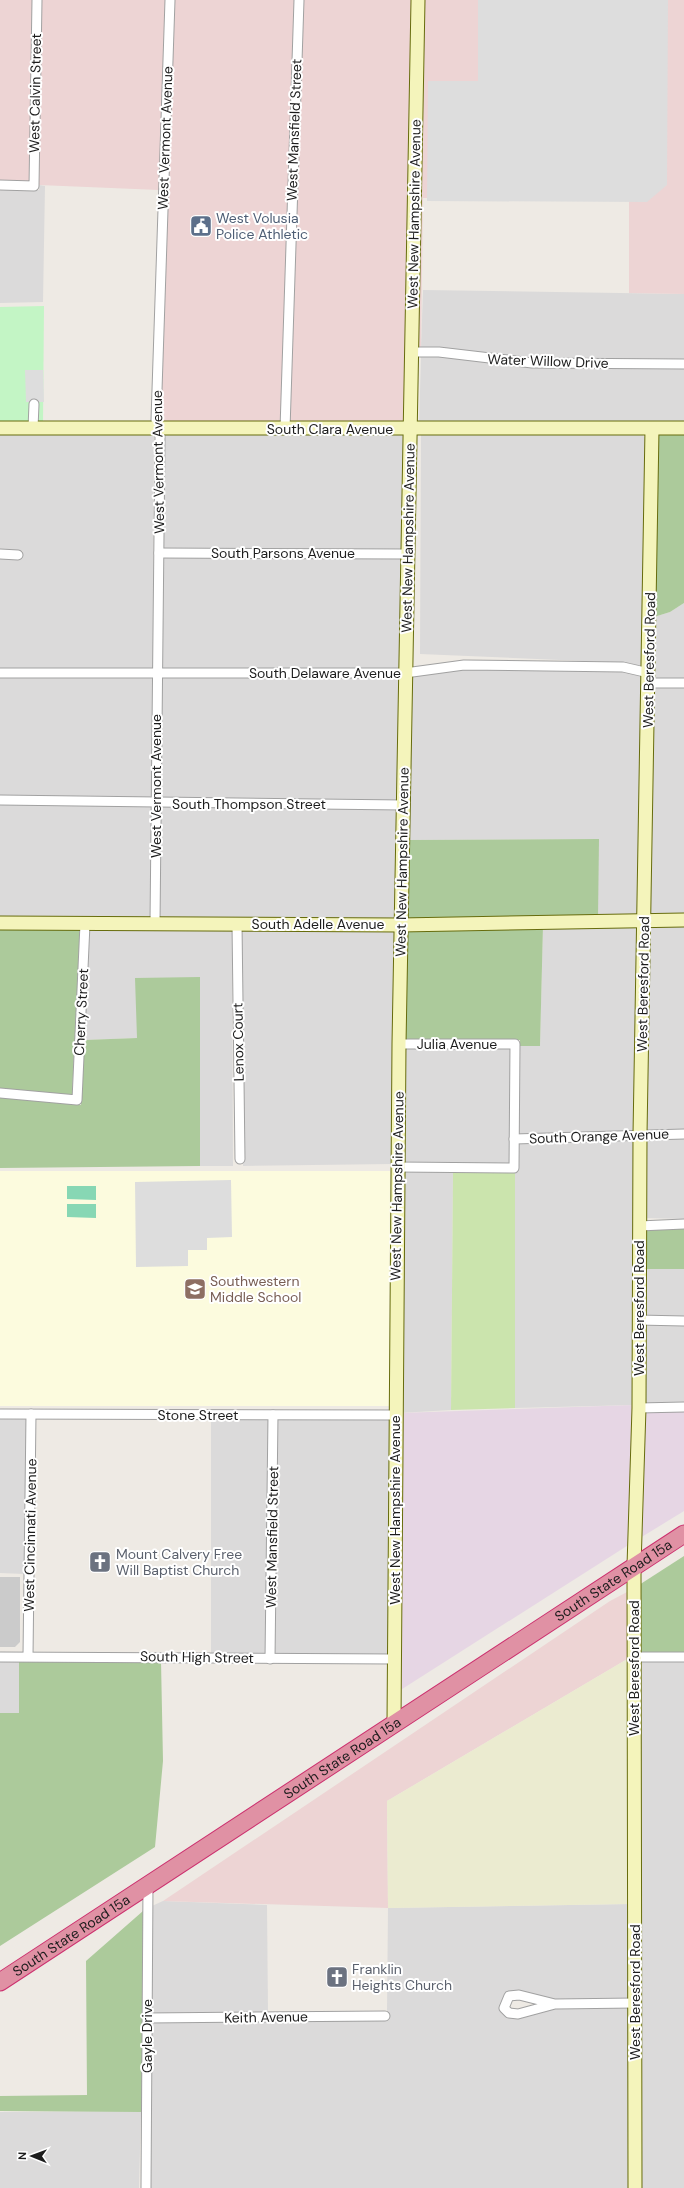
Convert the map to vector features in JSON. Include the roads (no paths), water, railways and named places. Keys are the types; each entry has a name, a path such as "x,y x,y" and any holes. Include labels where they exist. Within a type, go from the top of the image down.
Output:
{"highway":[{"name":"South State Road 15a","path":"0,1982 684,1534"}],"street":[{"name":"West Calvin Street","path":"0,185 34,186 37,0"},
{"name":"West Vermont Avenue","path":"155,924 160,437 156,413 170,0"},
{"name":"West Mansfield Street","path":"285,429 299,0"},
{"name":"West New Hampshire Avenue","path":"394,1723 395,1415 400,924 418,0"},
{"name":"Water Willow Drive","path":"412,352 439,352 532,363 684,364"},
{"path":"33,428 34,404"},
{"name":"South Clara Avenue","path":"0,428 684,428"},
{"name":"West Beresford Road","path":"635,2188 634,1566 639,1408 638,1320 640,1135 649,678 652,429"},
{"name":"South Parsons Avenue","path":"159,553 408,554"},
{"path":"0,554 18,555"},
{"name":"South Delaware Avenue","path":"0,673 405,673 464,665 623,667 649,678 684,683"},
{"name":"South Thompson Street","path":"0,800 403,805"},
{"name":"South Adelle Avenue","path":"0,923 400,924 684,920"},
{"name":"Cherry Street","path":"0,1093 77,1100 85,924"},
{"name":"Lenox Court","path":"237,924 240,1160"},
{"name":"Julia Avenue","path":"399,1044 515,1044 514,1138"},
{"name":"South Orange Avenue","path":"514,1138 684,1134"},
{"path":"397,1167 514,1168 514,1138"},
{"path":"639,1226 684,1224"},
{"path":"638,1320 684,1321"},
{"path":"639,1408 684,1407"},
{"name":"Stone Street","path":"0,1414 395,1415"},
{"name":"West Cincinnati Avenue","path":"28,1656 31,1414"},
{"name":"West Mansfield Street","path":"270,1658 273,1415"},
{"name":"South High Street","path":"0,1657 394,1659"},
{"path":"634,1657 684,1657"},
{"name":"Gayle Drive","path":"146,2188 148,1885"},
{"path":"555,2004 519,1995 509,1996 504,2008 509,2013 518,2014 555,2004 635,2003"},
{"name":"Keith Avenue","path":"147,2018 385,2016"}],"place":[{"name":"West Volusia Police Athletic","path":"201,226"},
{"name":"Southwestern Middle School","path":"195,1289"},
{"name":"Mount Calvery Free Will Baptist Church","path":"100,1562"},
{"name":"Franklin Heights Church","path":"337,1977"}]}
